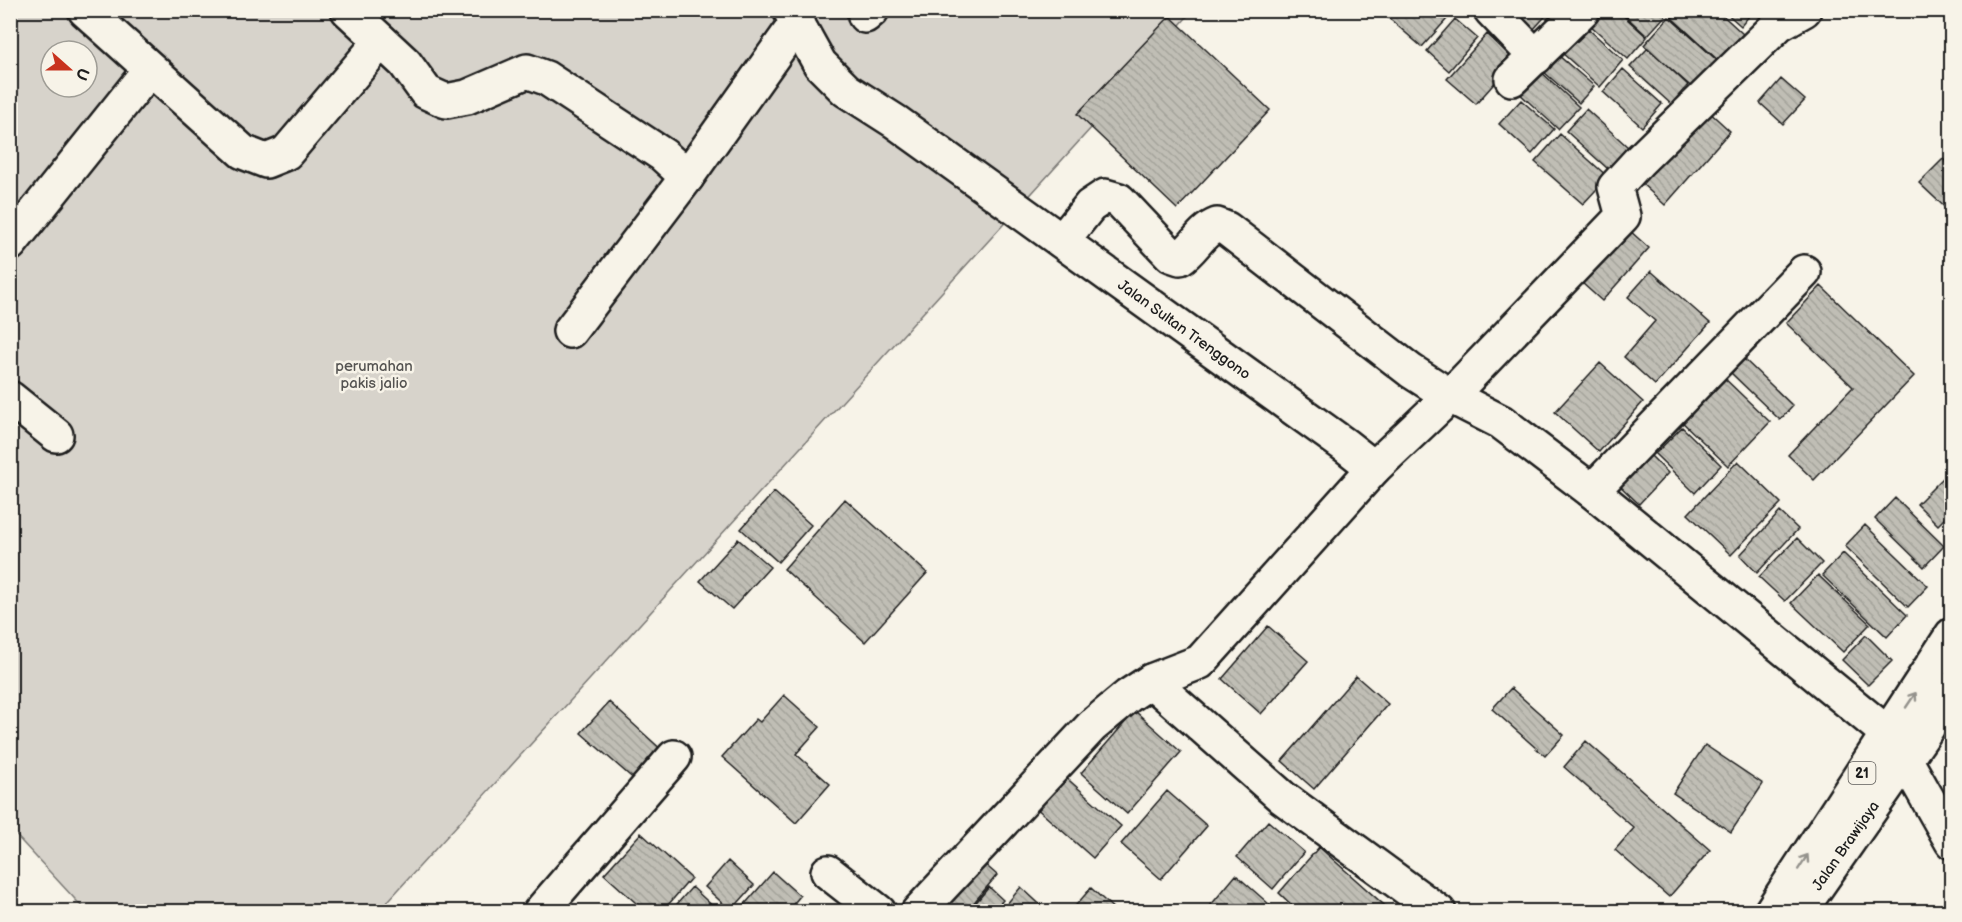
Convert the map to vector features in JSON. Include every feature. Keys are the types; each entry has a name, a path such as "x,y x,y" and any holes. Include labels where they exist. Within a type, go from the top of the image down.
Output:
{"main road":[{"path":"85,10 243,152 266,161 286,153 381,41"},
{"path":"348,10 405,63 426,92 446,101 467,97 527,71 546,78 663,155 687,177"},
{"path":"1491,10 1536,57"},
{"path":"1512,79 1583,10"},
{"path":"918,912 1092,726 1128,696 1151,681 1200,662 1374,468 1450,396 1623,216 1615,187 1638,162 1779,24 1804,10"},
{"path":"570,331 687,177 794,16"},
{"name":"Jalan Sultan Trenggono","path":"794,16 820,64 846,90 896,122 1374,468"},
{"path":"10,244 150,69"},
{"path":"1062,242 1090,206 1105,196 1119,200 1171,255 1180,258 1210,228 1217,225 1227,229 1411,371 1450,396 1501,422 1592,491 1896,746 1952,842"},
{"path":"1592,491 1804,272"},
{"path":"10,398 56,435"},
{"name":"Jalan Brawijaya","path":"1799,912 1896,746 1952,635"},
{"path":"1151,681 1282,797 1439,912"},
{"name":"Jalan Brawijaya","path":"1771,912 1896,746 1952,689"},
{"path":"540,912 674,757"},
{"path":"828,872 871,909"}],"green space":[{"name":"perumahan pakis jalio","path":"11,11 1192,11 1092,127 379,911 86,911 11,830"}],"building":[{"path":"1385,10 1455,10 1422,47 1383,13"},
{"path":"1509,10 1551,10 1532,31"},
{"path":"1603,10 1617,10 1647,37 1628,59 1590,25"},
{"path":"1619,10 1664,10 1667,14 1647,36"},
{"path":"1679,10 1717,10 1743,34 1719,61 1672,18"},
{"path":"1723,10 1754,10 1741,26"},
{"path":"1170,16 1270,110 1177,209 1077,114"},
{"path":"1669,17 1720,63 1696,91 1644,45"},
{"path":"1455,19 1477,38 1449,71 1427,51"},
{"path":"1585,26 1623,60 1600,87 1561,52"},
{"path":"1487,34 1515,60 1476,104 1447,79"},
{"path":"1648,48 1688,85 1671,104 1630,67"},
{"path":"1558,55 1594,86 1579,103 1544,72"},
{"path":"1538,69 1579,107 1558,129 1518,92"},
{"path":"1623,69 1662,104 1642,127 1603,92"},
{"path":"1781,79 1805,100 1783,124 1760,103"},
{"path":"1521,100 1554,129 1532,154 1499,124"},
{"path":"1586,109 1628,147 1608,169 1566,131"},
{"path":"1706,109 1730,131 1665,205 1640,182"},
{"path":"1560,134 1608,177 1583,204 1535,162"},
{"path":"1943,159 1952,167 1952,214 1919,183"},
{"path":"1629,230 1649,248 1602,301 1582,283"},
{"path":"1651,271 1710,323 1655,385 1624,357 1655,321 1628,297"},
{"path":"1821,286 1914,376 1814,480 1788,455 1853,387 1786,323"},
{"path":"1744,359 1793,406 1780,420 1731,373"},
{"path":"1600,363 1643,402 1599,452 1555,412"},
{"path":"1720,374 1770,422 1728,466 1678,418"},
{"path":"1682,427 1721,465 1695,493 1655,454"},
{"path":"1648,453 1668,473 1639,504 1618,484"},
{"path":"1738,461 1781,503 1731,555 1688,514"},
{"path":"1943,478 1952,486 1952,511 1938,525 1917,504"},
{"path":"774,492 811,525 778,562 741,529"},
{"path":"1895,498 1944,546 1924,567 1875,519"},
{"path":"845,499 927,573 865,642 784,569"},
{"path":"1780,512 1798,529 1757,573 1740,555"},
{"path":"1865,525 1928,586 1908,607 1845,546"},
{"path":"1797,538 1822,563 1785,601 1759,577"},
{"path":"738,539 770,567 732,609 700,581"},
{"path":"1843,553 1907,615 1887,637 1822,575"},
{"path":"1818,575 1870,624 1843,652 1791,603"},
{"path":"1268,626 1308,661 1261,714 1222,679"},
{"path":"1866,635 1892,661 1868,685 1842,660"},
{"path":"1356,676 1388,704 1314,789 1282,761"},
{"path":"1511,688 1564,735 1545,756 1492,709"},
{"path":"784,695 820,727 796,754 830,784 796,823 722,757 756,719 760,722"},
{"path":"609,702 664,752 637,782 581,733"},
{"path":"1135,711 1181,752 1127,814 1081,773"},
{"path":"1586,741 1710,850 1669,897 1615,850 1634,828 1564,767"},
{"path":"1705,745 1763,784 1731,832 1673,793"},
{"path":"1062,774 1121,826 1093,858 1034,806"},
{"path":"1167,791 1207,826 1161,879 1121,844"},
{"path":"1268,821 1304,852 1273,889 1237,857"},
{"path":"641,833 691,878 662,912 646,912 604,874"},
{"path":"1319,847 1392,912 1299,912 1279,893"},
{"path":"973,854 997,875 966,912 933,912"},
{"path":"728,861 754,885 731,911 705,887"},
{"path":"773,872 800,896 790,908 794,912 738,912"},
{"path":"1236,875 1278,912 1205,912"},
{"path":"692,887 719,912 670,912"},
{"path":"989,887 1003,900 993,912 968,912"},
{"path":"1021,887 1048,912 1000,912"},
{"path":"1091,888 1117,912 1070,912"}]}
